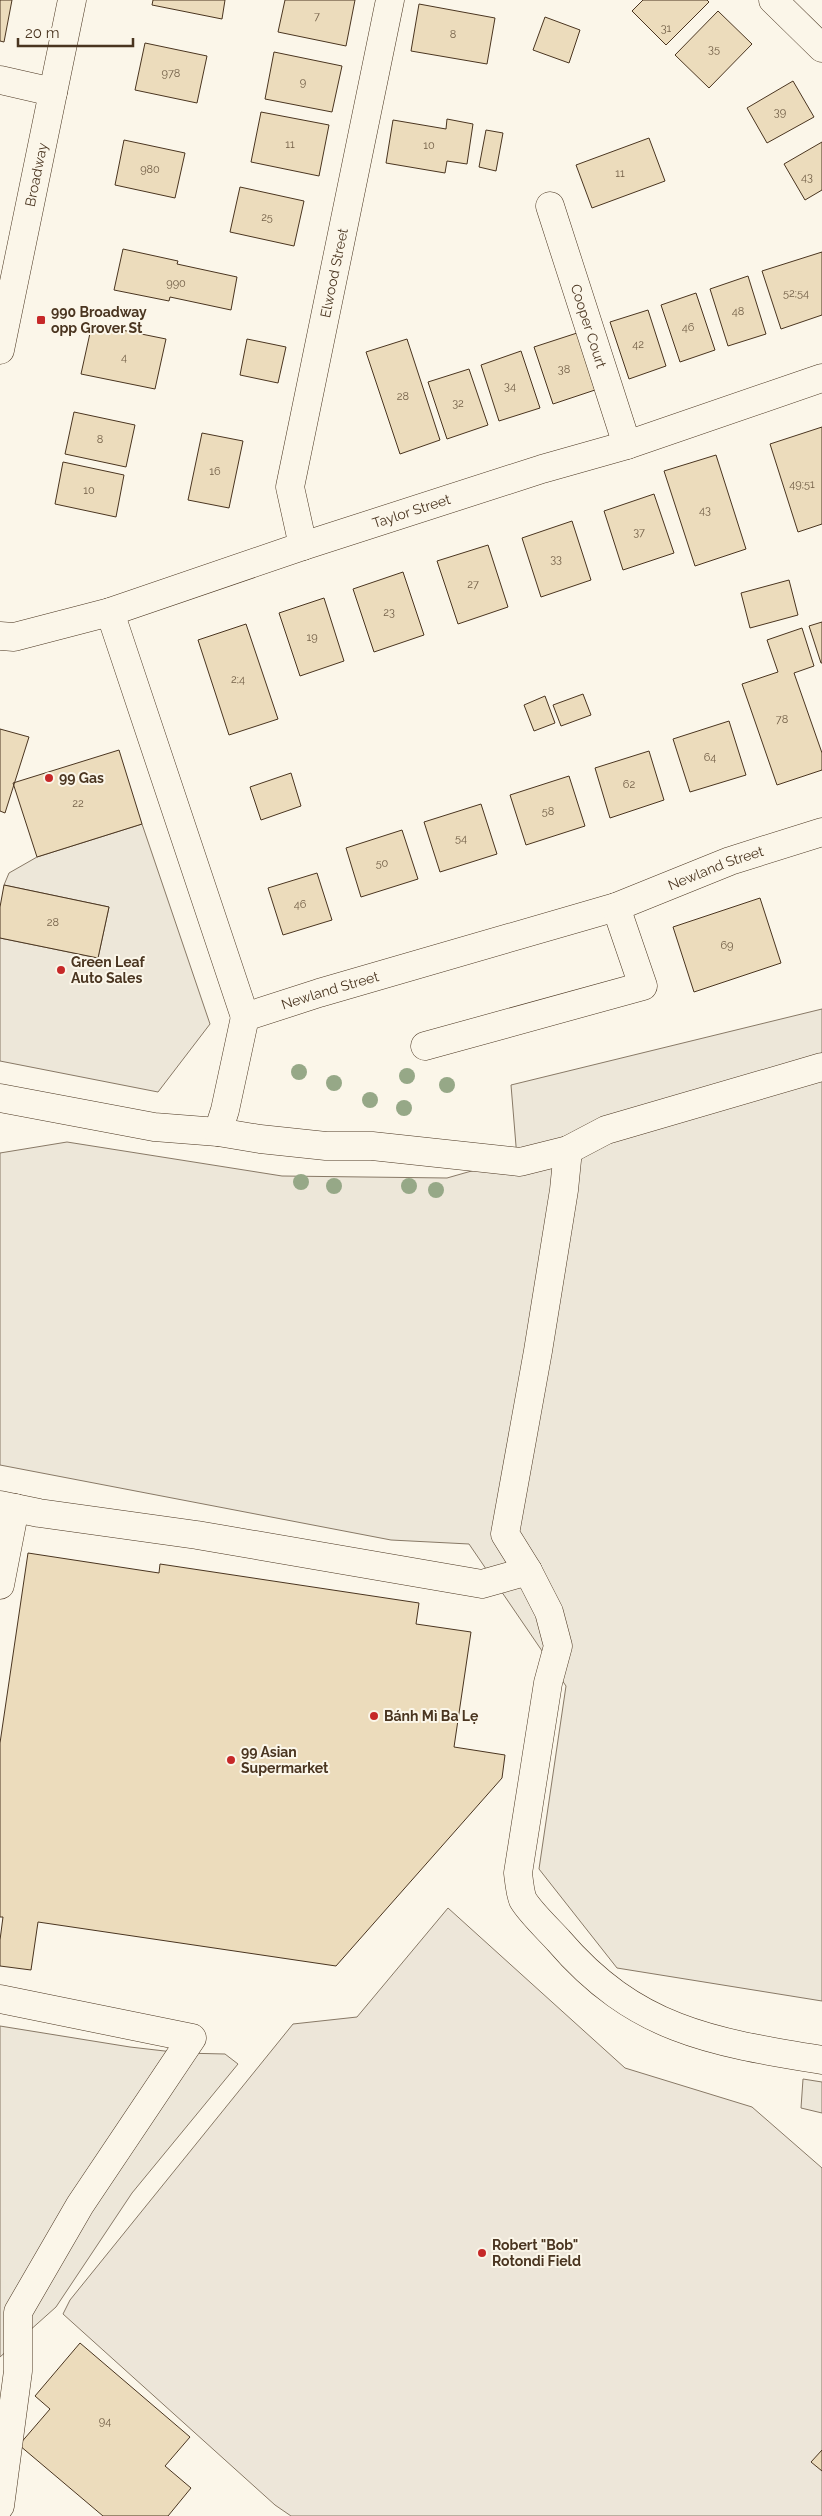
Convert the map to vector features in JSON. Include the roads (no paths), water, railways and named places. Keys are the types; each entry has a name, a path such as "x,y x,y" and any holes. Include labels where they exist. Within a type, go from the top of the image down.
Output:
{"street":[{"name":"Broadway","path":"0,350 72,0"},
{"name":"Elwood Street","path":"303,546 290,487 390,0"},
{"path":"774,0 822,48"},
{"path":"0,80 53,92"},
{"name":"Cooper Court","path":"550,206 627,445"},
{"name":"Taylor Street","path":"0,636 14,637 110,612 303,546 542,469 627,445 822,378"},
{"path":"110,612 246,1017 225,1110 218,1132"},
{"name":"Newland Street","path":"246,1017 319,993 616,907 730,861 822,832"},
{"path":"425,1046 643,986 616,907"},
{"path":"0,1098 145,1125 326,1146 372,1146 520,1162 568,1150 606,1130 822,1067"},
{"path":"568,1150 564,1190 538,1351 504,1534 528,1570 549,1612 558,1646 548,1683 518,1873 523,1899 578,1963 608,1989 658,2020 696,2034 749,2048 822,2060"},
{"path":"0,1585 8,1507 197,1535 482,1584 528,1570"},
{"path":"0,1999 192,2038 9,2310 18,2371 0,2506"}],"place":[{"name":"990 Broadway opp Grover St","path":"41,320"},
{"name":"99 Gas","path":"49,778"},
{"name":"Green Leaf Auto Sales","path":"61,970"},
{"name":"Bánh Mì Ba Lẹ","path":"374,1716"},
{"name":"99 Asian Supermarket","path":"231,1760"},
{"name":"Robert \"Bob\" Rotondi Field","path":"482,2253"}]}
